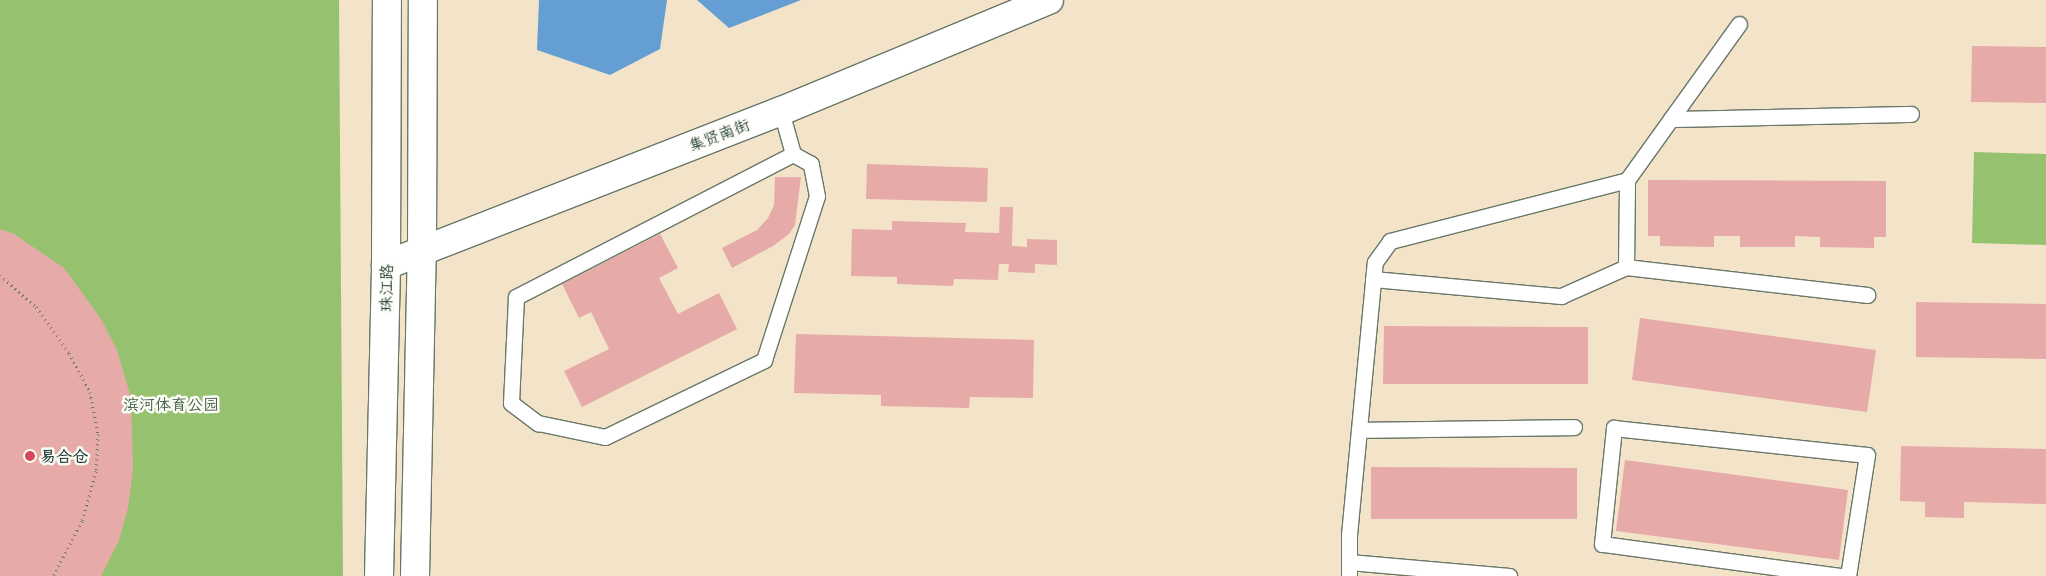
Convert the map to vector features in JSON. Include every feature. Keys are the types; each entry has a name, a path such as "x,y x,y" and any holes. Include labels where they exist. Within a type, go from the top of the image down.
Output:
{"main road":[{"name":"珠江路","path":"379,576 386,265 388,0"},
{"path":"415,576 422,251 423,0"},
{"name":"集贤南街","path":"386,265 780,111 1049,0"}],"lane":[{"path":"1626,267 1627,180 1739,24"},
{"path":"780,111 792,154 811,164 817,196 764,360 605,437 538,423 511,403 516,297 792,154"},
{"path":"1671,118 1911,114"},
{"path":"1509,576 1349,569 1359,430 1375,262 1390,241 1627,180"},
{"path":"1374,279 1561,296 1626,267 1867,295"},
{"path":"1359,430 1574,426"},
{"path":"1840,576 1602,544 1614,428 1867,455 1848,576"}],"path":[{"path":"0,275 36,307 69,353 90,392 98,434 96,471 82,521 53,576"}],"green space":[{"name":"滨河体育公园","path":"0,0 339,0 343,576 0,576"},
{"path":"1974,152 2046,154 2046,245 1972,243"}],"water":[{"path":"539,0 667,0 660,49 610,75 537,50"},
{"path":"697,0 801,0 729,28"}],"building":[{"path":"1972,46 2046,47 2046,103 1971,102"},
{"path":"867,164 988,168 987,202 866,199"},
{"path":"775,177 801,177 795,225 789,234 773,246 732,268 722,248 757,230 768,218 774,205"},
{"path":"1648,180 1886,181 1886,237 1874,237 1874,248 1820,247 1820,237 1795,236 1795,247 1740,247 1740,236 1714,236 1714,247 1660,246 1660,236 1648,236"},
{"path":"1000,207 1013,207 1012,246 1027,247 1027,239 1057,240 1057,265 1035,264 1035,273 1008,272 1009,264 999,264 998,280 954,279 953,286 897,284 897,277 851,276 852,229 892,230 892,221 966,223 965,232 999,233"},
{"path":"0,229 14,234 64,268 101,319 117,350 131,398 133,470 128,508 119,540 101,576 0,576"},
{"path":"660,234 678,268 659,278 678,314 719,293 737,329 582,407 564,371 609,349 591,312 579,318 562,284"},
{"path":"1916,302 2046,304 2046,359 1916,357"},
{"path":"1640,318 1876,350 1867,412 1632,380"},
{"path":"1384,326 1588,327 1588,384 1383,384"},
{"path":"796,334 1034,340 1033,398 970,397 969,408 881,406 881,395 794,393"},
{"path":"1901,446 2046,449 2046,504 1964,502 1964,518 1925,517 1925,502 1900,501"},
{"path":"1625,460 1848,490 1839,560 1616,531"},
{"path":"1371,467 1577,468 1577,519 1371,519"}],"place":[{"name":"易合仓","path":"30,456"}]}
